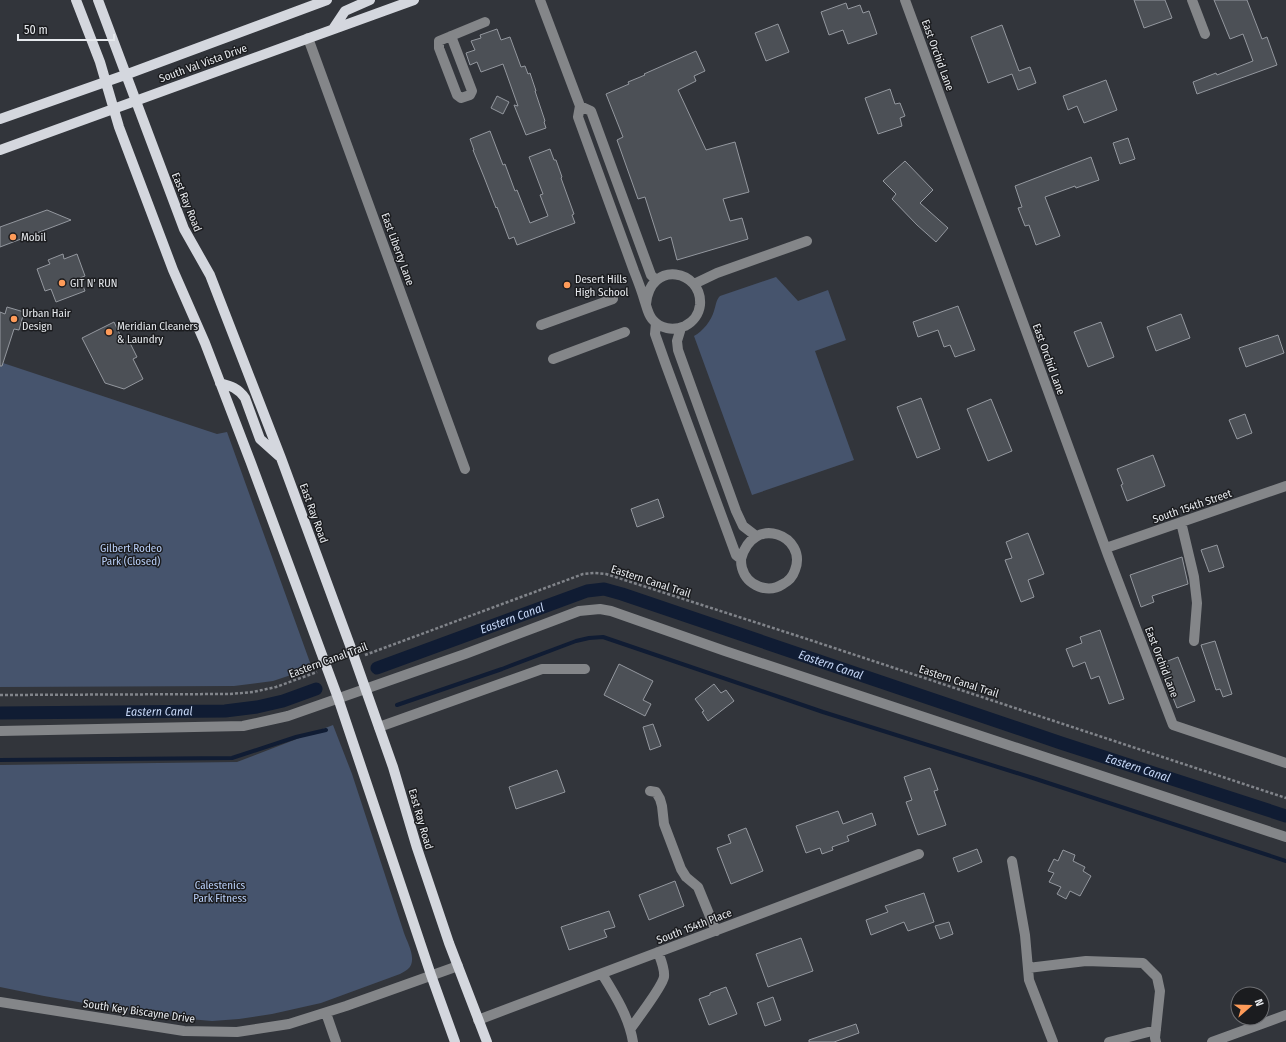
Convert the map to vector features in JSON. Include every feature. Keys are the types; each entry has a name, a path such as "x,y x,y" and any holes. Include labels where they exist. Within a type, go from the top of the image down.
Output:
{"main road":[{"path":"76,0 100,62 119,127 170,263 205,343 252,464 338,698 455,1042"},
{"name":"East Ray Road","path":"98,0 184,229 210,275 281,458 366,689 393,767 416,848 486,1042"},
{"name":"South Val Vista Drive","path":"0,119 125,75 327,0"},
{"path":"333,29 345,11 370,0"},
{"name":"South Val Vista Drive","path":"0,150 414,0"},
{"path":"220,383 234,387 241,393 245,398 260,439 281,458"}],"street":[{"path":"540,0 580,106 578,117 646,304"},
{"name":"East Orchid Lane","path":"905,0 1106,548 1173,725 1286,763"},
{"path":"1192,0 1205,34"},
{"path":"451,36 472,91 470,95 461,98 457,95 439,48 439,40 485,22"},
{"name":"East Liberty Lane","path":"308,38 465,469"},
{"path":"580,106 591,111 651,275 656,280"},
{"path":"694,284 717,273 807,241"},
{"path":"669,274 676,274 689,279 694,284 700,298 700,306 694,320 688,325 681,328 672,329 656,323 651,318 647,311 646,295 650,286 656,280 669,274"},
{"path":"540,325 613,299"},
{"path":"656,323 655,334 666,365 736,555 741,558"},
{"path":"681,328 677,340 678,350 736,512 743,526 756,536"},
{"path":"553,359 625,332"},
{"name":"South 154th Street","path":"1106,548 1286,486"},
{"path":"1181,522 1194,577 1197,603 1194,641"},
{"path":"766,533 774,533 782,536 790,542 797,558 793,575 788,582 771,589 761,588 753,584 746,577 742,568 741,558 743,549 749,541 756,536 766,533"},
{"path":"0,731 243,726 288,716 465,654 579,611 600,609 611,611 726,651 1286,837"},
{"path":"379,728 542,669 585,669"},
{"path":"650,791 656,792 660,799 664,824 680,869 686,877 698,887 716,931"},
{"name":"South 154th Place","path":"478,1020 919,854"},
{"path":"1012,861 1025,935 1029,980 1053,1042"},
{"path":"631,1028 664,978 658,952"},
{"path":"1028,968 1086,961 1143,963 1157,977 1160,991 1156,1042"},
{"name":"South Key Biscayne Drive","path":"0,1002 184,1031 237,1032 288,1024 326,1013 458,966"},
{"path":"602,974 631,1028 633,1042"},
{"path":"326,1013 336,1042"},
{"path":"1212,1042 1286,1015"},
{"path":"1109,1042 1156,1030"}],"path":[{"name":"Eastern Canal Trail","path":"355,658 584,574 606,574 1286,798"},
{"name":"Eastern Canal Trail","path":"0,695 253,692 276,687 327,669"}],"green space":[{"path":"776,277 798,301 828,290 846,340 815,351 854,460 752,495 694,336 709,322 720,296"},
{"name":"Gilbert Rodeo Park (Closed)","path":"0,362 217,434 227,432 312,668 273,681 234,686 0,687"},
{"name":"Calestenics Park Fitness","path":"333,725 352,774 411,951 412,961 407,970 400,974 321,1003 272,1014 212,1021 113,1008 0,987 0,765 237,762"}],"building":[{"path":"1134,0 1165,0 1172,18 1144,28"},
{"path":"1214,0 1247,0 1262,39 1267,37 1277,65 1197,94 1193,82 1216,73 1217,75 1253,61 1243,34 1230,39"},
{"path":"846,3 848,9 860,5 863,13 869,11 877,34 848,44 843,30 829,35 821,12"},
{"path":"778,24 789,52 766,61 755,33"},
{"path":"1002,25 1019,71 1030,67 1036,83 1018,90 1012,74 988,83 971,37"},
{"path":"497,29 501,40 510,37 521,67 525,66 528,74 530,73 546,128 526,135 514,105 518,106 503,64 481,72 477,62 470,65 466,53 475,50 471,41 481,38 480,35"},
{"path":"696,51 705,71 694,76 696,81 678,90 706,150 735,142 749,192 723,199 730,221 742,218 748,239 677,260 671,237 659,241 645,197 638,199 617,140 623,137 606,94 629,84 628,82 645,75 644,74"},
{"path":"1106,80 1117,110 1084,123 1077,106 1068,110 1063,96"},
{"path":"890,89 895,104 900,103 905,116 900,118 902,126 878,134 865,98"},
{"path":"497,96 509,102 503,114 491,108"},
{"path":"490,131 503,165 505,164 515,191 517,190 530,223 548,216 540,195 543,194 529,157 550,149 562,177 561,178 574,214 572,215 575,223 517,245 514,237 509,239 473,150 470,139"},
{"path":"1128,138 1135,159 1120,164 1113,143"},
{"path":"1091,157 1099,180 1076,188 1075,186 1045,197 1060,236 1036,245 1029,225 1025,226 1018,208 1022,207 1015,186"},
{"path":"905,161 933,190 920,203 948,228 936,242 892,199 896,194 883,181"},
{"name":"Mobil","path":"47,210 71,220 0,247 0,227"},
{"name":"GIT N' RUN","path":"63,254 64,259 77,254 85,276 80,278 85,291 56,302 51,289 45,291 37,269 50,264 48,260"},
{"path":"958,306 975,350 955,357 950,345 944,347 938,330 918,337 913,322"},
{"path":"7,307 24,312 19,330 14,329 2,366 0,366 0,312 5,314"},
{"path":"1181,314 1190,338 1156,351 1147,327"},
{"path":"114,322 124,343 129,341 137,357 133,359 143,379 124,389 105,383 82,338"},
{"path":"1101,322 1114,357 1088,367 1074,332"},
{"path":"1278,335 1284,353 1246,367 1239,348"},
{"path":"921,398 940,449 917,458 897,407"},
{"path":"991,399 1012,451 988,461 967,409"},
{"path":"1245,414 1252,433 1237,439 1229,420"},
{"path":"1153,455 1165,486 1127,501 1121,485 1123,484 1117,469"},
{"path":"658,499 664,517 637,527 631,509"},
{"path":"1028,533 1044,574 1028,580 1034,597 1021,602 1005,560 1012,558 1006,542"},
{"path":"1217,545 1224,567 1209,572 1201,550"},
{"path":"1182,557 1188,584 1152,596 1154,602 1141,607 1130,575"},
{"path":"1100,630 1124,699 1109,704 1099,676 1091,679 1085,662 1073,667 1066,649 1082,643 1080,637"},
{"path":"1215,641 1232,694 1223,697 1220,689 1216,690 1201,645"},
{"path":"1178,657 1195,701 1177,708 1160,664"},
{"path":"619,664 653,681 643,700 651,704 645,716 604,695"},
{"path":"714,684 721,693 726,690 734,701 708,721 702,712 704,711 695,699"},
{"path":"653,724 661,746 650,750 643,727"},
{"path":"930,768 938,790 934,791 946,825 918,835 906,802 912,800 904,777"},
{"path":"557,770 565,792 516,809 509,787"},
{"path":"838,811 843,824 872,813 876,825 847,836 849,841 832,847 833,850 822,854 820,848 806,853 796,826"},
{"path":"746,828 763,871 731,884 717,848 731,843 728,835"},
{"path":"977,849 982,862 958,872 953,858"},
{"path":"1063,850 1075,855 1073,861 1085,867 1083,871 1091,876 1080,896 1070,891 1066,899 1057,894 1061,887 1049,882 1054,873 1048,871 1054,859 1058,861"},
{"path":"675,881 684,906 649,920 639,895"},
{"path":"924,893 934,922 908,931 904,922 871,935 866,920 888,912 885,906"},
{"path":"609,911 615,927 604,930 607,937 569,950 561,927"},
{"path":"949,922 953,934 940,939 935,926"},
{"path":"801,938 813,971 768,987 756,954"},
{"path":"726,987 737,1014 709,1025 699,999"},
{"path":"773,997 781,1020 765,1026 757,1003"},
{"path":"856,1024 859,1033 834,1042 809,1042 809,1040"}],"waterway":[{"name":"Eastern Canal","path":"377,668 587,591 604,589 1061,743 1286,816"},
{"path":"397,705 502,669 576,641 603,637 823,712 1036,779 1286,861"},
{"name":"Eastern Canal","path":"0,713 225,711 257,707 283,701 316,689"},
{"path":"0,760 232,758 296,737 326,730"}],"place":[{"name":"Mobil","path":"13,237"},
{"name":"GIT N' RUN","path":"62,283"},
{"name":"Desert Hills High School","path":"567,285"},
{"name":"Urban Hair Design","path":"14,319"},
{"name":"Meridian Cleaners & Laundry","path":"109,332"}]}
